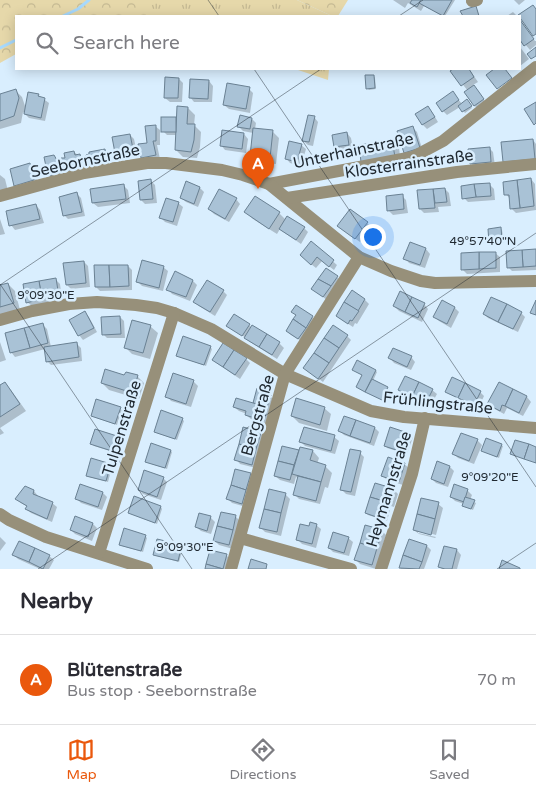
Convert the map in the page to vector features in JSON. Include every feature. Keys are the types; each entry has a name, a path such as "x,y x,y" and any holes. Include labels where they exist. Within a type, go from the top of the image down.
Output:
{"street":[{"name":"Unterhainstraße","path":"269,184 413,157 443,141 536,67"},
{"name":"Seebornstraße","path":"0,196 84,174 147,163 166,163 222,170 243,174 269,184 358,257 391,271 421,281 435,283 536,282"},
{"name":"Klosterrainstraße","path":"286,198 457,172 536,164"},
{"name":"Bergstraße","path":"231,569 285,374 358,257"},
{"name":"Frühlingstraße","path":"0,320 32,311 69,304 97,302 136,304 157,308 174,313 211,329 285,374 371,411 404,417 536,428"},
{"name":"Tulpenstraße","path":"99,553 174,313"},
{"name":"Heymannstraße","path":"380,569 412,474 425,418"},
{"path":"0,514 46,537 148,569"},
{"path":"240,538 351,569"}],"green space":[{"path":"0,0 146,0 146,15 15,15 15,55 0,63"},
{"path":"146,0 297,0 330,15 146,15"},
{"path":"297,0 348,0 339,15 330,15"},
{"path":"298,70 329,70 328,80"}],"building":[{"path":"412,0 421,0 417,7 410,3"},
{"path":"421,0 452,0 444,15 419,3"},
{"path":"533,5 536,9 536,34 533,36 521,19 521,15 518,15"},
{"path":"476,6 479,15 462,15 460,11"},
{"path":"521,21 534,39 524,46 521,42"},
{"path":"536,47 536,56 531,59 527,54"},
{"path":"470,70 474,77 461,86 450,71"},
{"path":"493,70 506,70 512,78 497,89 486,75"},
{"path":"365,75 374,75 375,88 366,89"},
{"path":"165,77 179,78 178,98 164,98"},
{"path":"190,79 209,80 208,99 189,98"},
{"path":"227,83 250,87 246,109 223,105"},
{"path":"474,85 484,99 474,106 464,92"},
{"path":"16,89 19,98 14,116 0,121 0,94"},
{"path":"453,91 459,100 442,112 436,103"},
{"path":"28,92 39,94 38,96 45,98 41,118 24,114"},
{"path":"467,99 472,106 462,112 458,106"},
{"path":"536,102 536,123 534,125 524,109"},
{"path":"177,106 188,107 187,124 195,124 191,152 175,150"},
{"path":"428,106 435,117 422,125 415,114"},
{"path":"240,115 252,118 250,129 237,127"},
{"path":"308,115 315,116 309,142 302,141"},
{"path":"161,117 176,117 176,132 161,132"},
{"path":"156,125 156,141 153,141 156,155 141,158 138,144 147,143 145,126"},
{"path":"413,126 420,148 404,153 397,131"},
{"path":"253,128 273,130 270,158 250,156"},
{"path":"222,130 244,133 242,149 220,146"},
{"path":"347,132 349,145 334,147 332,135"},
{"path":"130,134 133,149 115,153 112,137"},
{"path":"533,139 535,159 503,162 501,142"},
{"path":"392,140 395,157 361,162 359,145"},
{"path":"289,141 302,144 297,162 285,159"},
{"path":"490,147 491,162 470,164 468,149"},
{"path":"105,149 107,165 91,168 91,163 87,163 86,155 89,152"},
{"path":"74,151 75,155 80,154 82,164 78,165 79,169 64,172 61,158 65,158 64,153"},
{"path":"54,155 58,162 60,173 48,176 44,157"},
{"path":"30,163 34,180 14,186 10,169"},
{"path":"531,178 534,206 520,208 517,180"},
{"path":"151,179 153,199 140,200 138,181"},
{"path":"517,180 520,208 510,209 509,195 504,195 503,182"},
{"path":"186,181 200,187 194,204 180,198"},
{"path":"490,183 491,196 476,197 474,184"},
{"path":"124,184 126,199 92,203 90,189"},
{"path":"474,184 476,197 462,199 461,186"},
{"path":"445,188 447,202 435,203 433,189"},
{"path":"219,189 237,198 225,219 208,209"},
{"path":"433,189 435,208 419,209 417,190"},
{"path":"77,192 82,212 63,216 59,197"},
{"path":"403,194 404,209 387,211 386,196"},
{"path":"255,196 280,212 269,229 244,212"},
{"path":"166,198 179,202 173,222 159,218"},
{"path":"36,204 40,219 9,226 6,211"},
{"path":"350,209 368,222 355,239 337,226"},
{"path":"287,216 305,227 296,240 279,229"},
{"path":"501,227 502,241 489,243 488,229"},
{"path":"311,241 334,260 329,267 317,257 311,265 300,255"},
{"path":"410,242 426,248 420,265 403,259"},
{"path":"536,249 536,266 523,267 522,250"},
{"path":"522,250 523,267 507,268 506,251"},
{"path":"479,252 496,252 496,268 479,269"},
{"path":"479,252 479,269 461,270 461,253"},
{"path":"142,260 164,266 159,288 136,282"},
{"path":"84,261 86,283 66,285 63,263"},
{"path":"94,265 109,265 110,287 95,287"},
{"path":"109,265 128,265 129,286 110,287"},
{"path":"326,268 338,276 331,286 318,279"},
{"path":"175,271 193,280 186,297 166,290"},
{"path":"56,278 59,297 42,299 39,281"},
{"path":"318,279 331,286 323,297 311,289"},
{"path":"207,280 224,290 210,312 193,302"},
{"path":"39,281 42,299 26,303 23,284"},
{"path":"8,283 14,303 0,307 0,285"},
{"path":"352,290 365,299 358,311 344,302"},
{"path":"400,291 412,297 405,312 393,306"},
{"path":"412,297 425,303 418,318 405,312"},
{"path":"491,297 507,304 498,322 483,314"},
{"path":"442,300 455,307 447,324 433,317"},
{"path":"536,300 536,315 530,313"},
{"path":"344,302 359,311 348,324 336,316"},
{"path":"507,304 522,312 513,329 498,322"},
{"path":"296,305 313,316 306,328 293,319 296,315 291,312"},
{"path":"85,311 94,328 78,336 69,320"},
{"path":"234,314 250,324 242,336 226,326"},
{"path":"120,316 121,334 102,335 101,317"},
{"path":"293,319 306,328 298,339 286,331"},
{"path":"132,320 151,325 143,353 124,348"},
{"path":"43,323 48,343 30,348 24,328"},
{"path":"252,325 267,334 259,347 244,338"},
{"path":"333,325 348,335 339,348 324,338"},
{"path":"24,328 30,348 10,353 5,333"},
{"path":"267,334 280,342 272,355 259,347"},
{"path":"183,336 211,346 204,365 176,356"},
{"path":"324,338 339,348 329,363 314,353"},
{"path":"77,342 79,357 46,362 44,347"},
{"path":"223,343 234,350 223,367 212,360"},
{"path":"393,348 412,356 407,367 388,358"},
{"path":"234,350 247,358 235,375 223,367"},
{"path":"314,353 329,363 318,379 303,368"},
{"path":"357,360 376,370 365,392 356,387 362,375 352,370"},
{"path":"105,369 124,375 126,372 138,375 133,393 101,383"},
{"path":"173,373 194,380 186,404 165,397"},
{"path":"405,376 419,382 412,397 398,390"},
{"path":"452,377 465,383 458,398 445,392"},
{"path":"372,379 388,387 382,400 365,392"},
{"path":"5,382 20,404 0,417 0,385"},
{"path":"419,382 433,389 426,403 412,397"},
{"path":"499,382 513,389 505,406 502,405 500,411 487,404"},
{"path":"465,383 481,391 474,405 458,398"},
{"path":"257,388 266,390 265,393 271,395 267,407 253,403"},
{"path":"513,389 527,396 519,413 505,406"},
{"path":"236,398 267,407 264,421 245,415 246,411 233,407"},
{"path":"296,398 325,407 320,425 291,416"},
{"path":"96,399 121,407 115,424 91,416"},
{"path":"161,410 183,418 175,439 154,432"},
{"path":"344,416 356,420 350,436 338,431"},
{"path":"356,420 375,427 370,443 350,436"},
{"path":"243,427 261,432 256,449 239,444"},
{"path":"304,427 335,435 331,451 299,442"},
{"path":"390,427 411,434 406,453 384,446"},
{"path":"95,429 120,437 115,452 90,444"},
{"path":"461,433 478,439 469,461 452,454"},
{"path":"486,438 502,444 497,457 481,451"},
{"path":"515,440 529,444 524,459 510,454"},
{"path":"151,443 171,450 165,468 145,462"},
{"path":"239,444 256,449 252,465 234,460"},
{"path":"529,444 536,447 536,463 524,459"},
{"path":"282,446 299,450 294,465 278,461"},
{"path":"300,447 313,450 310,460 326,465 321,482 292,474"},
{"path":"350,449 361,451 351,492 340,490"},
{"path":"388,457 405,463 399,482 381,476"},
{"path":"91,458 111,464 106,481 86,476"},
{"path":"278,461 294,465 290,480 274,476"},
{"path":"437,461 450,466 444,484 431,479"},
{"path":"235,469 251,473 246,490 231,485"},
{"path":"144,470 164,477 157,497 138,490"},
{"path":"298,476 321,482 316,501 293,495"},
{"path":"375,483 395,489 390,503 370,497"},
{"path":"80,484 103,492 98,507 75,499"},
{"path":"454,484 468,489 464,502 450,497"},
{"path":"231,485 246,490 242,504 226,499"},
{"path":"25,486 34,490 33,494 53,502 47,519 25,509 27,506 15,499"},
{"path":"269,489 286,493 281,513 264,509"},
{"path":"134,496 161,506 155,523 128,513"},
{"path":"370,497 390,503 385,520 365,513"},
{"path":"465,497 475,500 471,509 462,506"},
{"path":"421,498 439,502 435,519 417,514"},
{"path":"264,509 281,513 277,532 259,528"},
{"path":"221,512 236,515 233,530 217,526"},
{"path":"199,513 211,516 207,531 195,527"},
{"path":"417,514 435,519 431,535 413,530"},
{"path":"75,516 93,523 88,537 70,530"},
{"path":"310,522 317,524 312,544 296,540 300,524 309,526"},
{"path":"365,525 383,530 377,548 360,543"},
{"path":"217,526 233,530 229,545 213,541"},
{"path":"124,528 146,535 141,551 119,545"},
{"path":"333,532 349,537 344,553 328,548"},
{"path":"157,539 182,545 178,561 153,555"},
{"path":"409,539 427,545 422,562 403,555"},
{"path":"19,541 35,548 29,562 12,555"},
{"path":"360,543 377,548 372,565 354,560"},
{"path":"444,546 457,549 452,569 438,567"},
{"path":"35,548 50,555 43,569 29,562"},
{"path":"210,550 227,554 223,569 206,564"},
{"path":"403,555 422,562 419,569 399,568"},
{"path":"251,559 267,564 266,569 248,569"},
{"path":"502,560 520,568 520,569 499,569"},
{"path":"206,564 223,569 205,569"}],"waterway":[{"path":"65,15 78,9 89,0"},
{"path":"0,48 15,40"}],"place":[{"name":"Blütenstraße","path":"258,189"}]}
